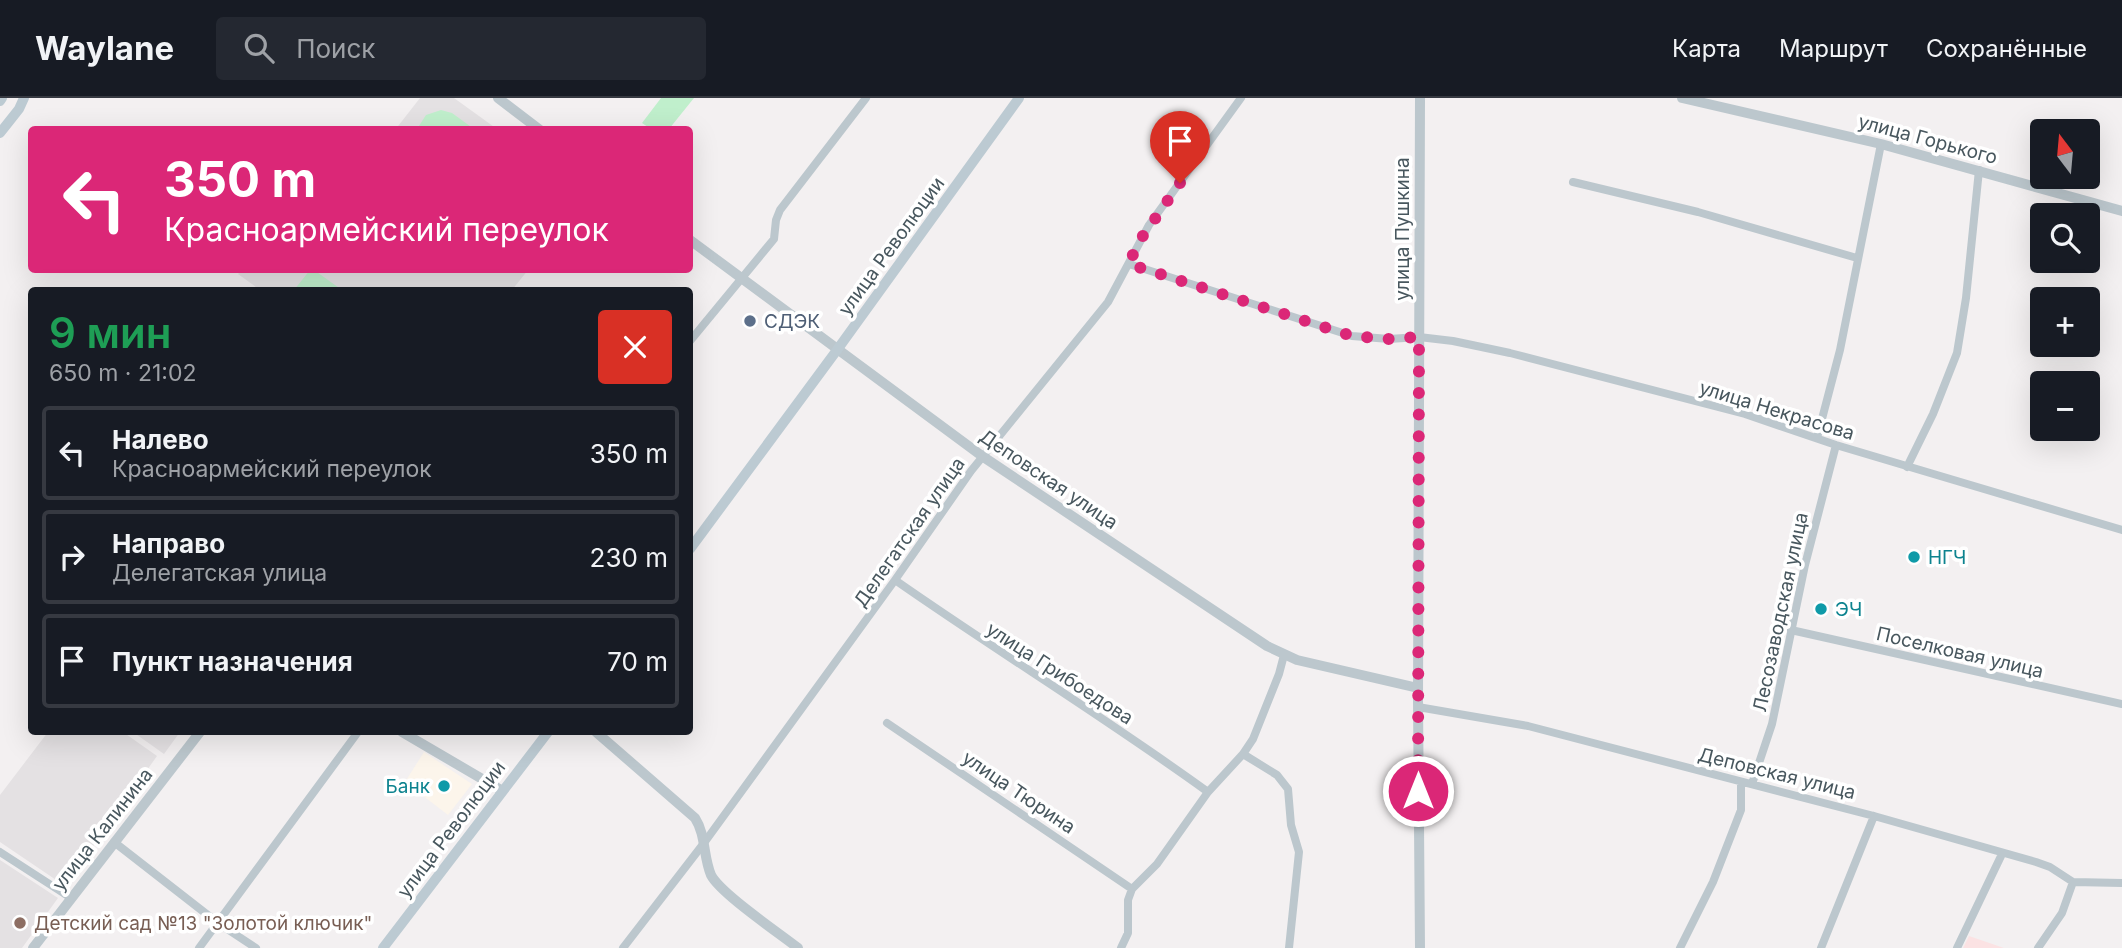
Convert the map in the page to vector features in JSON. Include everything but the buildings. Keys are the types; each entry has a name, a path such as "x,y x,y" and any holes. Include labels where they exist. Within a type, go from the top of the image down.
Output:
{"main road":[{"path":"0,133 19,109 23,98"},
{"name":"улица Революции","path":"693,545 1019,98"},
{"name":"улица Революции","path":"383,948 546,735"}],"street":[{"path":"498,98 535,126"},
{"path":"693,337 775,239 776,220 780,210 866,98"},
{"name":"Делегатская улица","path":"623,948 704,843 982,456 1108,302 1149,225 1241,98"},
{"name":"улица Пушкина","path":"1420,98 1420,948"},
{"name":"улица Горького","path":"1682,98 1881,144 2122,211"},
{"path":"1817,438 1840,350 1881,144"},
{"path":"1907,467 1933,414 1957,353 1966,298 1979,170"},
{"path":"1573,182 1698,212 1857,258"},
{"name":"Деповская улица","path":"693,242 982,456 1284,655 1418,688"},
{"name":"улица Некрасова","path":"1129,264 1352,336 1389,339 1419,337 1454,341 1745,414 1907,467 2122,530"},
{"name":"Лесозаводская улица","path":"1752,784 1772,724 1805,565 1836,445"},
{"name":"улица Грибоедова","path":"895,580 993,649 1128,736 1208,792"},
{"name":"Поселковая улица","path":"1791,630 2122,704"},
{"path":"1121,948 1128,933 1128,900 1132,889 1157,864 1208,792 1253,739 1284,655"},
{"name":"Деповская улица","path":"1418,707 1528,726 1874,816 2050,867 2073,882 2122,883"},
{"name":"улица Тюрина","path":"887,723 1132,889"},
{"name":"улица Калинина","path":"33,948 198,735"},
{"path":"199,948 356,735"},
{"path":"407,735 501,790"},
{"path":"600,735 691,813 700,828 714,879 798,948"},
{"path":"1243,754 1278,775 1288,789 1291,825 1299,852 1289,948"},
{"path":"1680,948 1704,902 1741,810 1741,782"},
{"path":"1821,948 1874,816"},
{"path":"114,842 256,948"},
{"path":"0,852 71,898"},
{"path":"1957,948 2002,854"},
{"path":"2038,948 2062,913 2073,882"}],"shaded area":[{"path":"420,98 454,98 493,126 398,126"},
{"path":"526,273 514,287 256,287 238,274"},
{"path":"46,735 127,735 157,756 65,886 0,842 0,795"},
{"path":"137,735 178,735 164,754"},
{"path":"424,752 472,784 448,815 405,782"},
{"name":"Детский сад №13 \"Золотой ключик\"","path":"0,860 58,898 22,948 0,948"},
{"path":"1969,936 2004,948 1963,948"}],"green space":[{"path":"661,98 694,98 671,126 646,126 642,123"},
{"path":"441,110 452,113 470,126 419,126 426,115"},
{"path":"308,273 318,273 338,287 296,287"}],"place":[{"name":"СДЭК","path":"750,321"},
{"name":"НГЧ","path":"1914,557"},
{"name":"ЭЧ","path":"1821,609"},
{"name":"Банк","path":"444,786"},
{"name":"Детский сад №13 \"Золотой ключик\"","path":"20,923"}],"route":[{"path":"1180,183 1149,225 1129,264 1352,336 1389,339 1419,337 1418,791"}]}
